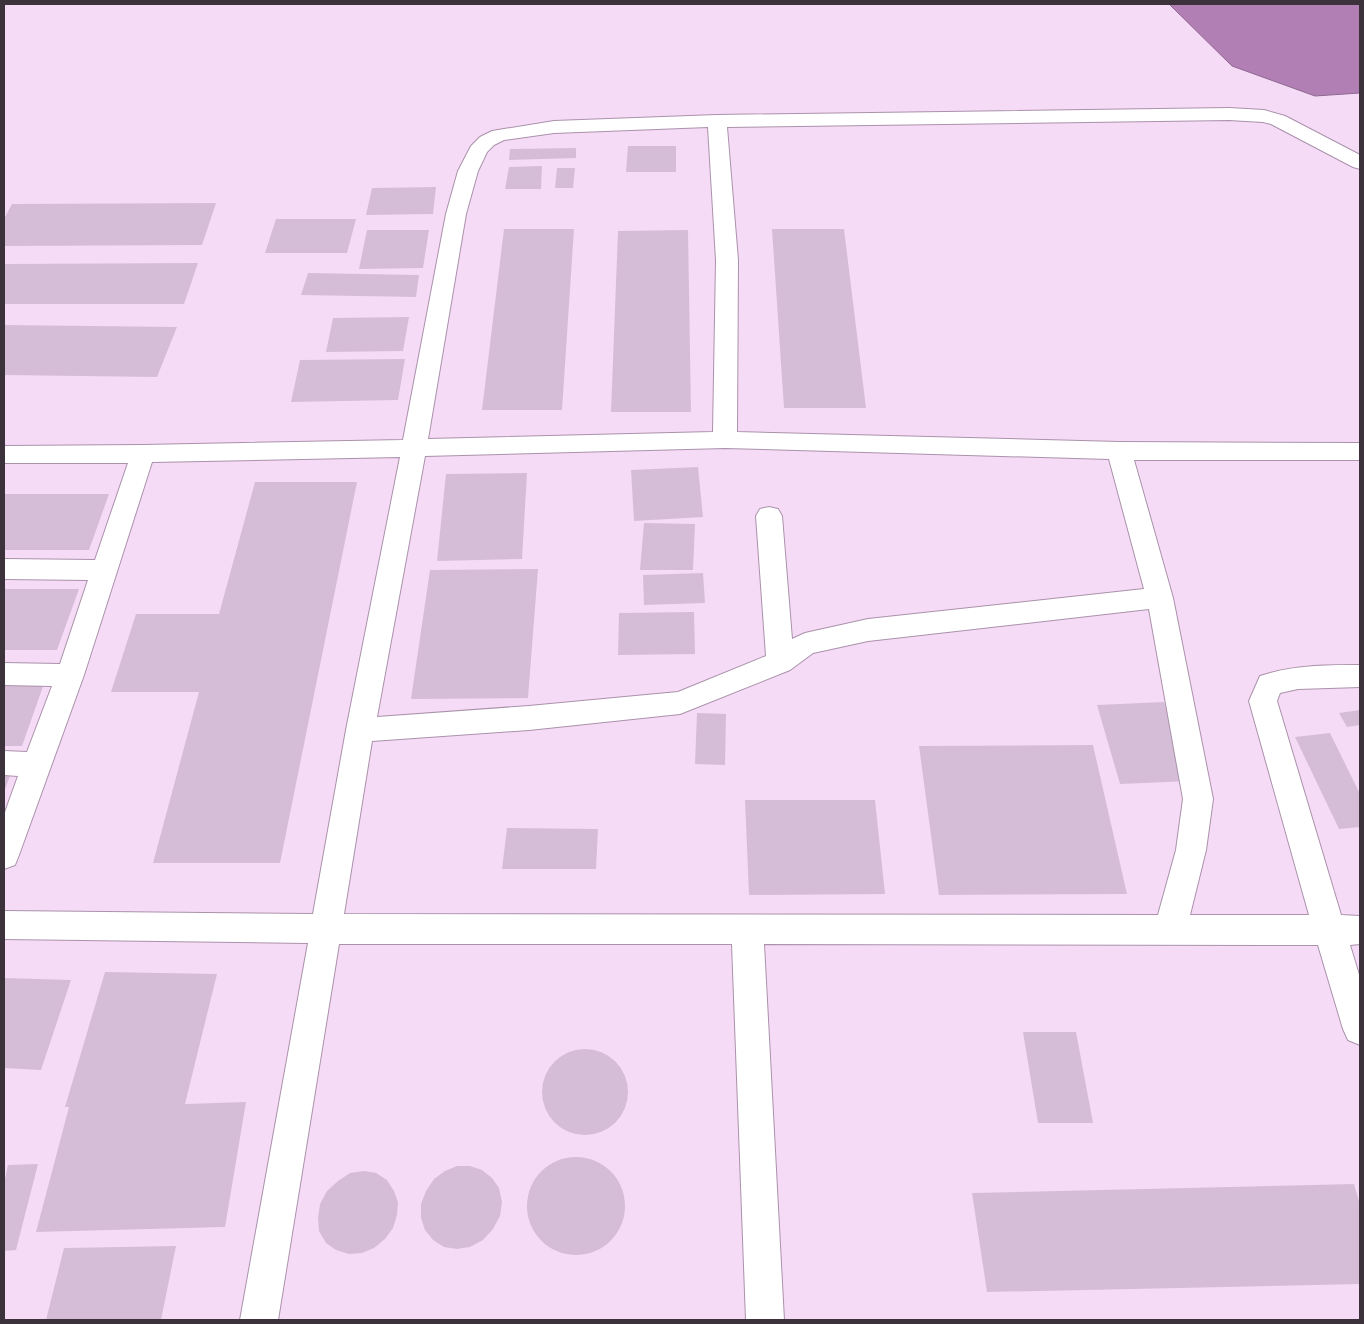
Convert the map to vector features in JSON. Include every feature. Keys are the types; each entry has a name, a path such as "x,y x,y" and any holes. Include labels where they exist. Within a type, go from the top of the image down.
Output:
{"lane":[{"path":"259,1320 360,730 414,448 456,214 468,171 478,150 487,141 499,135 554,127 718,121 1228,114 1264,116 1292,126 1360,163"},
{"path":"718,121 727,260 725,440"},
{"path":"4,454 143,454 725,440 1119,451 1360,451"},
{"path":"1119,451 1160,598 1198,799 1191,850 1170,930"},
{"path":"4,855 70,675 143,454"},
{"path":"769,516 780,662"},
{"path":"4,569 104,570"},
{"path":"360,730 529,718 680,703 780,662 805,644 868,630 1160,598"},
{"path":"4,674 70,675"},
{"path":"1360,676 1298,678 1270,684 1263,700 1329,930 1360,1029"},
{"path":"4,763 37,765"},
{"path":"4,925 327,929 1360,930"},
{"path":"747,930 765,1320"}],"shaded area":[{"path":"1169,4 1360,4 1360,93 1315,96 1232,66"}],"building":[{"path":"628,146 676,146 676,172 626,172"},
{"path":"576,148 576,158 509,160 510,149"},
{"path":"542,166 541,189 505,189 509,167"},
{"path":"557,168 575,168 573,188 555,188"},
{"path":"436,187 433,214 366,215 372,188"},
{"path":"216,203 202,245 4,246 4,219 12,204"},
{"path":"276,219 356,219 347,253 265,253"},
{"path":"504,229 574,229 562,410 482,410"},
{"path":"772,229 844,229 866,408 784,408"},
{"path":"367,230 429,230 423,268 359,269"},
{"path":"688,230 691,412 611,412 618,231"},
{"path":"198,263 184,304 4,304 4,264"},
{"path":"308,273 419,275 416,297 301,295"},
{"path":"409,317 403,351 326,352 333,318"},
{"path":"4,325 177,327 157,377 4,375"},
{"path":"405,359 398,400 291,402 300,360"},
{"path":"698,467 703,517 634,521 631,470"},
{"path":"527,473 522,559 437,561 446,474"},
{"path":"255,482 357,482 280,863 153,863 199,692 111,692 136,614 219,614"},
{"path":"4,494 109,494 89,550 4,550"},
{"path":"644,523 695,524 693,570 640,570"},
{"path":"538,569 528,698 411,699 430,570"},
{"path":"703,573 705,603 644,605 643,575"},
{"path":"4,589 79,589 57,650 4,650"},
{"path":"694,612 695,654 618,655 619,613"},
{"path":"4,678 46,678 22,746 4,746"},
{"path":"1164,702 1190,781 1120,784 1097,705"},
{"path":"1360,710 1360,725 1347,727 1339,713"},
{"path":"697,713 726,714 725,765 695,764"},
{"path":"1330,733 1360,794 1360,827 1339,829 1295,737"},
{"path":"1093,745 1127,894 939,895 919,746"},
{"path":"4,773 11,773 4,792"},
{"path":"745,800 875,800 885,894 749,895"},
{"path":"507,828 598,829 596,869 502,869"},
{"path":"105,972 217,974 185,1104 246,1102 225,1227 36,1232 69,1107 65,1107"},
{"path":"4,978 71,980 41,1070 4,1068"},
{"path":"1023,1032 1076,1032 1093,1123 1038,1123"},
{"path":"585,1049 601,1053 615,1062 624,1076 628,1092 624,1108 615,1122 601,1131 585,1135 569,1131 555,1122 546,1108 542,1092 546,1076 555,1062 569,1053"},
{"path":"576,1157 595,1161 611,1171 621,1187 625,1206 621,1225 611,1241 595,1251 576,1255 557,1251 541,1241 531,1225 527,1206 531,1187 541,1171 557,1161"},
{"path":"38,1164 16,1250 4,1251 4,1184 8,1165"},
{"path":"457,1166 470,1166 482,1170 492,1178 499,1188 502,1202 500,1216 493,1229 483,1240 470,1247 457,1249 444,1247 433,1240 425,1230 421,1218 421,1204 426,1191 434,1179 445,1171"},
{"path":"364,1171 376,1173 387,1180 398,1202 397,1215 393,1228 385,1239 374,1248 362,1253 349,1254 336,1250 326,1243 319,1231 320,1204 327,1191 338,1181 350,1173"},
{"path":"1354,1184 1360,1205 1360,1284 987,1292 972,1193"},
{"path":"176,1246 161,1320 46,1320 64,1248"}]}
